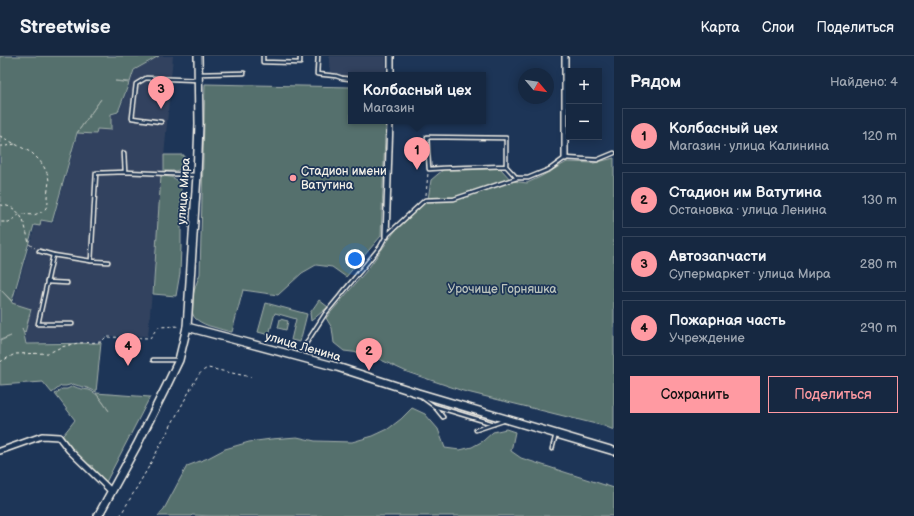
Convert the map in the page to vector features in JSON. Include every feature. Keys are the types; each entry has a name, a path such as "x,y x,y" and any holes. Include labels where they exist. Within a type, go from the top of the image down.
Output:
{"main road":[{"name":"улица Мира","path":"187,328 197,175 199,124 198,56"},
{"name":"улица Ленина","path":"187,328 337,367 418,393 614,450"},
{"path":"98,516 137,445 179,360 187,328"}],"street":[{"path":"391,56 391,72"},
{"path":"565,56 565,158"},
{"path":"386,236 390,124"},
{"path":"0,451 42,436 59,437 69,450 111,492"}],"lane":[{"path":"263,56 263,62 300,63 300,56"},
{"path":"318,56 317,74 348,79"},
{"path":"161,122 132,118 136,84 146,78 199,77 244,73"},
{"path":"506,166 429,169 427,137 506,138 506,166 517,178"},
{"path":"124,153 125,172"},
{"path":"301,357 305,345 325,314 380,247 386,236 425,200 454,199 517,178 528,178 550,169 565,158 597,160 614,153"},
{"path":"91,261 96,173 125,172 197,175"},
{"path":"39,251 53,255 108,262"},
{"path":"53,255 38,324 72,324"},
{"path":"47,282 67,283"},
{"path":"153,360 179,360"},
{"path":"418,393 434,406 443,417"},
{"path":"434,406 494,424"},
{"path":"476,430 507,419"},
{"path":"552,448 556,434"}],"path":[{"path":"0,136 32,153 40,161 48,176 49,182 48,203 44,212 34,215 20,214 9,222 0,222"},
{"path":"0,146 15,144"},
{"path":"425,200 429,169"},
{"path":"0,205 15,209 20,214 26,228 29,244 39,251"},
{"path":"0,362 15,354 49,353 61,347 78,343 101,342 106,337 150,338 158,327 179,326 187,328"},
{"path":"120,516 147,470 197,377 208,368 251,377"}],"shaded area":[{"path":"160,56 173,56 148,336 106,336 101,341 27,343 25,334 31,309 13,303 35,226 40,226 42,221 53,223 78,133 96,134 97,129 111,130 111,115 119,113 135,70"},
{"path":"329,56 386,56 386,72 348,72 348,77 339,77 330,74"}],"green space":[{"path":"0,56 159,56 134,70 130,82 115,81 129,83 118,112 111,114 111,130 97,129 96,134 77,133 52,222 41,220 40,226 34,225 12,301 0,289"},
{"name":"Стадион имени Ватутина","path":"205,84 348,87 348,124 388,124 385,135 381,236 346,277 332,267 316,265 302,273 278,295 243,290 232,332 211,327 196,319 193,315 193,297 200,274"},
{"path":"164,155 184,155 182,168 173,171 164,171"},
{"name":"Урочище Горняшка","path":"614,158 614,430 604,426 463,391 407,372 368,354 344,351 334,343 332,328 326,318 367,270 395,231 428,199 431,180 444,169 465,170 500,168 512,181 527,183 567,162 594,163"},
{"path":"161,176 174,178 181,185 180,273 176,296 153,294"},
{"path":"0,289 12,303 31,309 25,333 22,329 26,344 101,343 96,392 73,384 61,386 52,393 43,382 0,385 0,341 11,336 0,340"},
{"path":"319,300 328,307 311,321 310,313"},
{"path":"266,303 307,314 300,342 291,340 296,319 275,313 269,335 258,332"},
{"path":"280,319 288,321 286,330 278,328"},
{"path":"73,386 92,391 100,398 96,393 150,397 106,482 88,466 93,466 87,464 60,439 75,420 55,394 62,389 67,389"},
{"path":"412,408 425,414 438,429 445,448 460,450 472,447 483,441 493,432 506,429 515,432 511,451 521,458 614,488 614,516 158,516 164,509 187,466 208,458 225,449 249,442 297,437 315,441 352,442 373,436 388,429"}],"place":[{"name":"Автозапчасти","path":"161,109"},
{"name":"Колбасный цех","path":"417,170"},
{"name":"Стадион имени Ватутина","path":"293,178"},
{"name":"Пожарная часть","path":"128,366"},
{"name":"Стадион им Ватутина","path":"369,371"}]}
